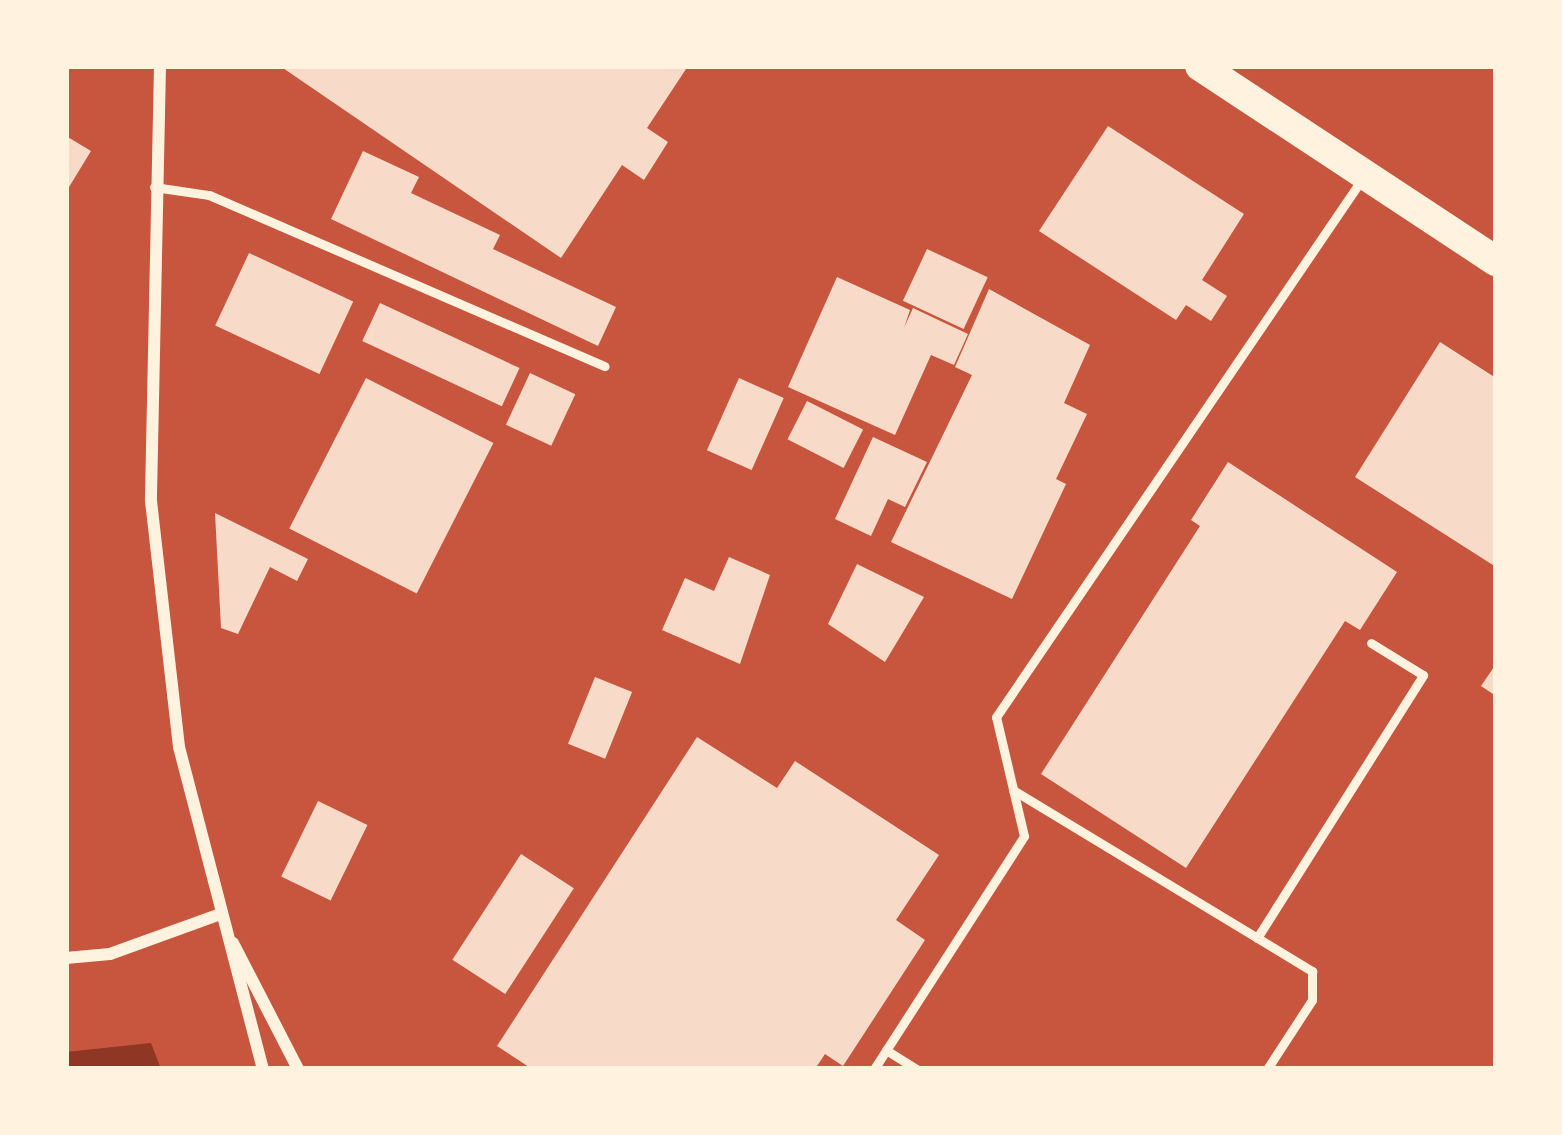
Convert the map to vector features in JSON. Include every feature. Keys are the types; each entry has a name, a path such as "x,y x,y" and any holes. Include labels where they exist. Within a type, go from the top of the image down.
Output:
{"main road":[{"path":"1200,66 1496,261"}],"street":[{"path":"160,66 151,501 179,747 218,915 263,1069"},
{"path":"66,958 110,954 218,915"},
{"path":"218,915 298,1069"}],"lane":[{"path":"874,1069 1024,836 997,717 1365,175"},
{"path":"154,187 209,195 605,365"},
{"path":"1257,938 1423,675 1371,643"},
{"path":"1013,790 1312,971 1312,1000 1267,1069"},
{"path":"886,1050 916,1069"}],"shaded area":[{"path":"151,1043 161,1069 66,1069 66,1052"}],"building":[{"path":"280,66 688,66 647,128 668,142 644,180 622,165 561,258"},
{"path":"1108,126 1244,214 1202,280 1227,296 1211,321 1186,305 1176,320 1039,231"},
{"path":"66,136 91,151 66,192"},
{"path":"363,151 419,177 411,193 500,235 493,249 616,307 598,346 331,219"},
{"path":"927,249 988,277 964,329 903,301"},
{"path":"249,253 353,302 319,374 215,326"},
{"path":"837,277 910,310 904,328 913,308 968,334 954,365 931,355 895,435 788,387"},
{"path":"989,289 1090,345 1064,403 1087,414 1056,479 1066,484 1012,599 891,542 972,375 955,367"},
{"path":"380,303 520,368 502,406 362,341"},
{"path":"1440,342 1496,378 1496,567 1355,477"},
{"path":"530,373 575,394 551,446 506,425"},
{"path":"366,378 493,443 417,594 289,529"},
{"path":"739,378 784,398 752,470 707,450"},
{"path":"807,401 863,430 844,468 787,439"},
{"path":"873,437 927,462 905,507 888,499 871,536 835,519"},
{"path":"1228,462 1397,572 1360,630 1345,621 1186,868 1041,774 1200,526 1191,520"},
{"path":"215,513 308,559 297,581 270,567 238,634 221,628"},
{"path":"729,557 770,575 740,664 662,630 685,578 714,591"},
{"path":"857,564 924,597 885,662 828,624"},
{"path":"1496,664 1496,696 1481,686"},
{"path":"595,677 632,692 605,759 568,744"},
{"path":"697,737 777,788 795,761 939,855 896,920 925,940 843,1066 825,1054 815,1069 532,1069 497,1046"},
{"path":"318,801 367,825 331,901 281,876"},
{"path":"521,854 574,888 505,994 452,960"}]}
